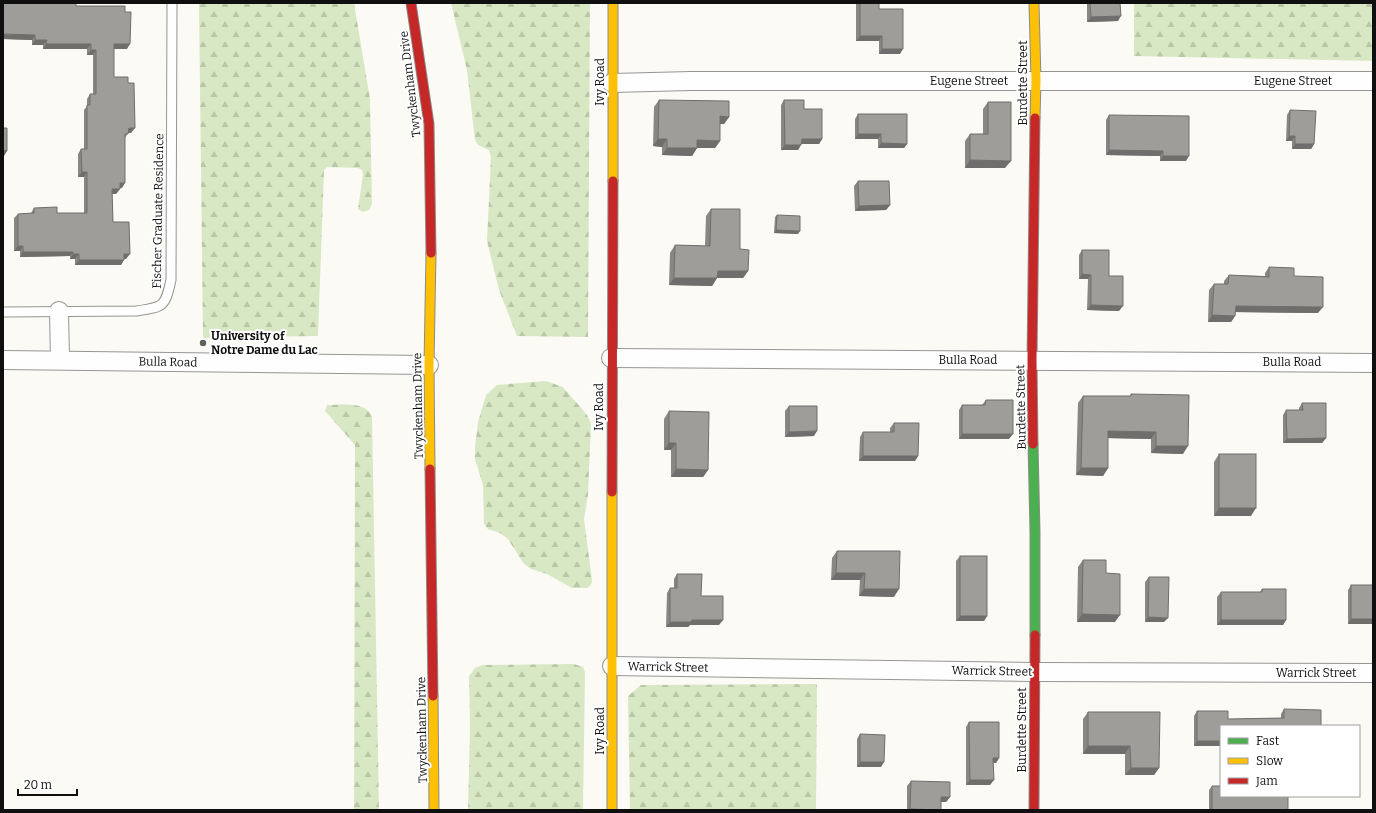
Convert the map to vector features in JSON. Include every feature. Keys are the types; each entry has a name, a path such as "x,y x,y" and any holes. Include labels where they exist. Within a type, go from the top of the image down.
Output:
{"street":[{"name":"Twyckenham Drive","path":"411,3 429,124 431,240 429,366 434,810"},
{"name":"Ivy Road","path":"612,810 611,358 613,3"},
{"name":"Burdette Street","path":"1034,3 1036,81 1032,360 1035,532 1034,810"},
{"name":"Eugene Street","path":"612,83 691,81 1373,81"},
{"path":"59,311 60,360"},
{"name":"Bulla Road","path":"611,358 1373,363"},
{"name":"Bulla Road","path":"3,360 429,366"},
{"name":"Warrick Street","path":"612,666 1034,672 1373,673"}],"lane":[{"name":"Fischer Graduate Residence","path":"3,312 136,311 157,308 167,299 171,280 172,3"}],"green space":[{"path":"199,3 354,3 370,99 372,204 369,210 363,212 358,209 363,175 362,170 358,168 327,167 324,170 318,336 203,338"},
{"path":"451,3 590,3 588,337 517,336 499,290 487,241 491,157 489,150 478,145 475,140 467,70"},
{"path":"1134,3 1373,3 1373,61 1134,56"},
{"path":"546,381 563,387 587,415 591,423 588,495 584,519 592,580 591,585 587,588 572,588 547,574 531,569 524,564 508,539 500,533 488,529 484,524 483,485 475,459 475,447 478,422 486,395 497,385"},
{"path":"327,405 359,406 365,408 372,417 379,810 354,810 355,445 325,411"},
{"path":"574,664 583,667 585,672 583,810 468,810 470,729 469,676 475,668 483,665"},
{"path":"817,684 816,810 630,810 628,696 641,685"}],"building":[{"path":"3,3 76,3 76,6 125,6 125,12 131,12 130,44 114,44 114,77 128,77 128,83 134,83 135,128 129,128 128,134 125,134 125,183 120,183 120,189 112,189 113,222 129,222 130,254 124,254 124,260 79,260 79,254 73,254 73,252 23,252 23,246 18,246 18,214 34,213 34,208 57,207 57,213 87,213 87,172 82,172 81,149 87,149 87,105 90,105 90,94 96,94 96,50 91,50 91,44 46,44 47,40 35,40 35,35 3,34"},
{"path":"860,3 879,3 879,9 903,9 903,49 882,49 882,36 860,36"},
{"path":"1090,3 1120,3 1121,16 1091,17"},
{"path":"659,100 729,101 729,117 720,116 720,141 697,140 697,148 667,148 667,139 658,139"},
{"path":"784,100 804,100 804,109 822,109 822,139 802,139 801,145 785,145"},
{"path":"988,102 1011,102 1011,161 970,160 970,134 988,134"},
{"path":"1290,110 1316,111 1314,144 1295,144 1295,136 1289,136"},
{"path":"858,114 907,114 907,144 881,143 881,134 858,134"},
{"path":"1109,115 1189,116 1189,156 1163,156 1163,151 1109,150"},
{"path":"3,128 7,128 7,151 3,150"},
{"path":"858,181 889,181 890,205 859,206"},
{"path":"711,209 740,209 740,249 749,250 748,271 718,271 717,278 674,278 675,245 710,246"},
{"path":"777,215 800,216 800,231 776,230"},
{"path":"1082,250 1109,250 1109,276 1123,276 1123,306 1091,305 1091,275 1082,274"},
{"path":"1269,267 1294,268 1294,276 1323,277 1323,307 1236,306 1235,316 1212,315 1214,284 1228,284 1229,275 1269,277"},
{"path":"1131,394 1189,395 1188,446 1156,446 1156,432 1108,431 1108,468 1081,468 1083,396 1131,396"},
{"path":"986,400 1013,400 1013,434 962,434 962,405 985,405"},
{"path":"1302,403 1326,403 1326,438 1287,439 1286,410 1303,410"},
{"path":"789,406 817,406 817,431 789,432"},
{"path":"669,411 709,412 708,470 676,469 676,443 669,443"},
{"path":"894,423 919,423 918,456 863,456 863,432 894,432"},
{"path":"1219,454 1256,454 1256,508 1219,508"},
{"path":"837,551 900,551 899,589 864,589 865,573 836,573"},
{"path":"960,556 987,556 987,616 960,616"},
{"path":"1083,560 1106,560 1106,573 1120,574 1120,615 1082,614"},
{"path":"677,574 702,574 701,596 723,596 723,620 670,622 670,588 677,588"},
{"path":"1149,577 1169,577 1168,618 1148,617"},
{"path":"1351,585 1373,585 1373,619 1351,619"},
{"path":"1262,589 1286,589 1286,620 1221,620 1221,592 1262,592"},
{"path":"1284,709 1321,710 1321,725 1220,725 1220,741 1197,741 1197,711 1228,711 1228,719 1284,718"},
{"path":"1088,712 1160,712 1159,768 1131,768 1130,746 1088,746"},
{"path":"969,722 999,722 999,758 993,758 994,780 970,780"},
{"path":"860,734 885,735 884,762 860,762"},
{"path":"911,781 950,782 950,797 941,797 941,810 910,809"},
{"path":"1212,786 1220,786 1220,797 1288,797 1288,810 1212,810"}],"traffic: fast":[{"path":"1033,444 1035,635"}],"traffic: slow":[{"path":"613,3 613,181"},
{"path":"1034,3 1036,81 1035,118"},
{"path":"430,469 429,365 431,253"},
{"path":"612,492 612,810"},
{"path":"433,696 434,810"}],"traffic: jam":[{"path":"411,3 429,124 431,253"},
{"path":"1033,444 1032,360 1035,118"},
{"path":"612,492 613,181"},
{"path":"430,469 433,696"},
{"path":"1034,810 1035,635"}],"place":[{"name":"University of Notre Dame du Lac","path":"203,343"}]}
